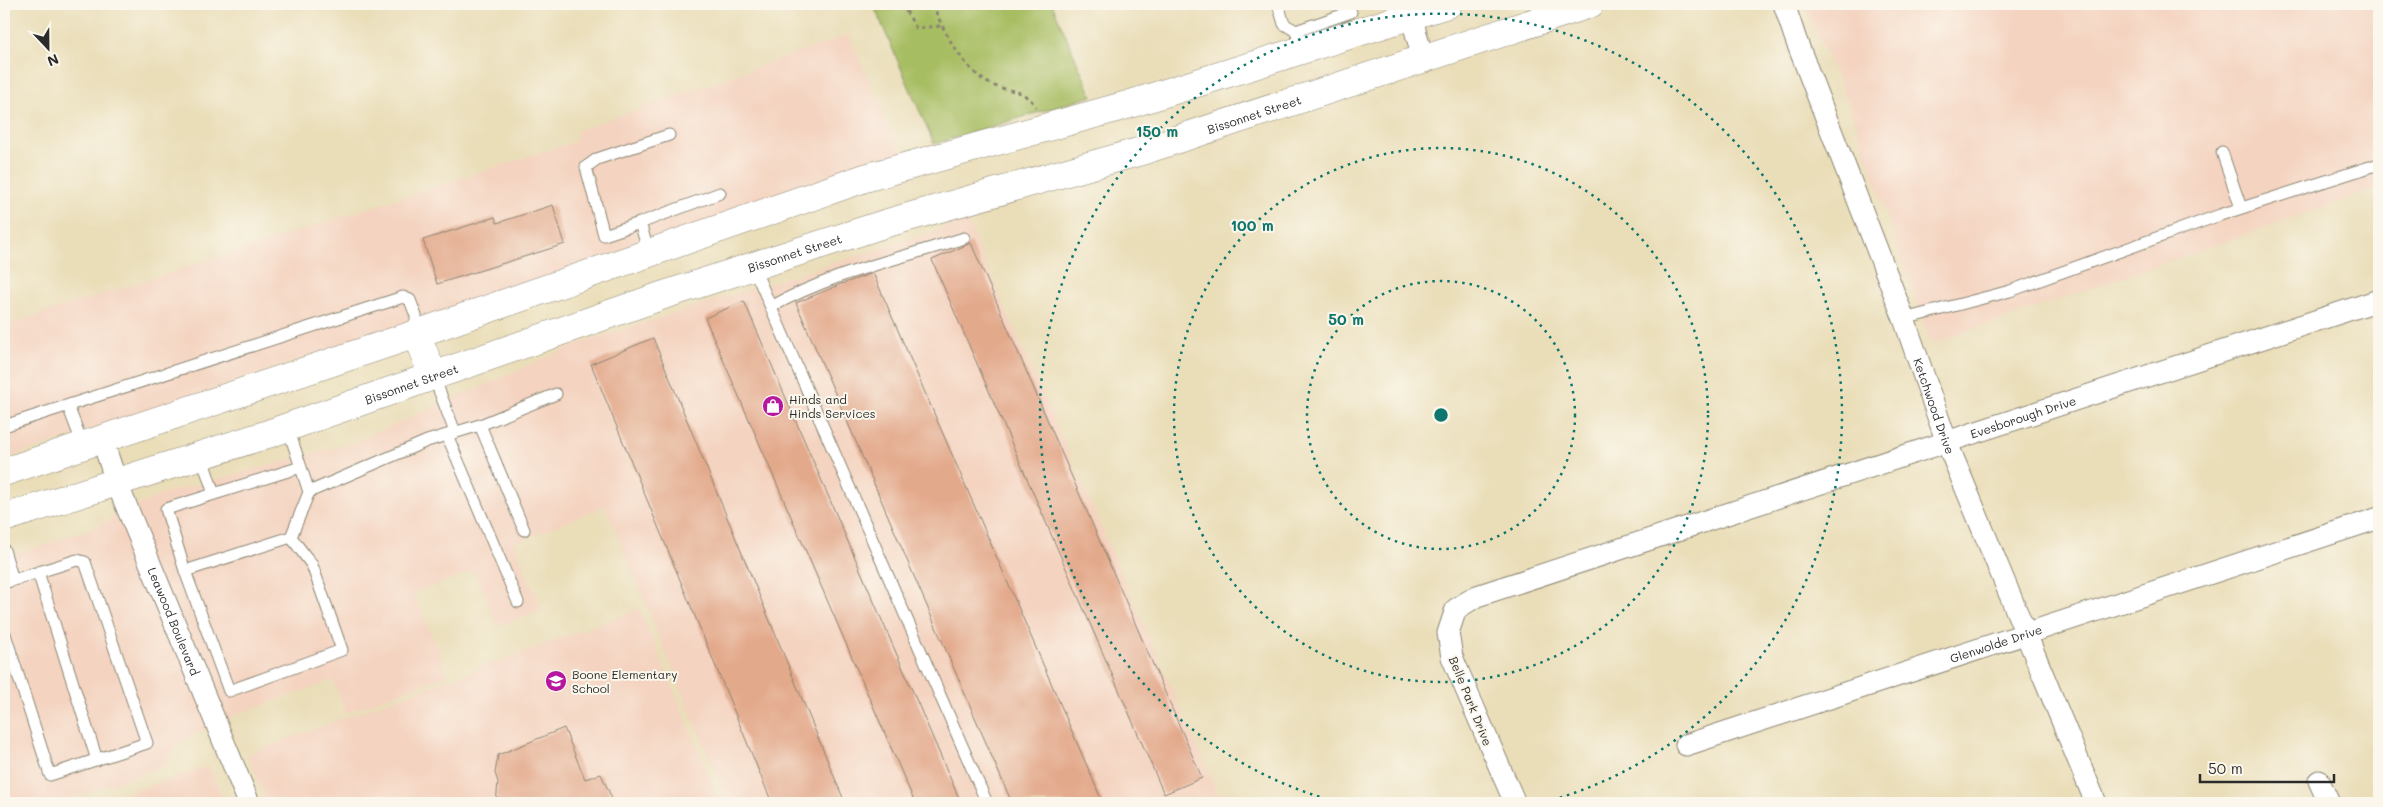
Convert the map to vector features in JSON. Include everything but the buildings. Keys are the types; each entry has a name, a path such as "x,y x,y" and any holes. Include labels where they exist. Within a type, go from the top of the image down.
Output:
{"main road":[{"path":"4,472 416,334 865,178 1127,105 1299,41 1355,16 1448,4"},
{"name":"Bissonnet Street","path":"4,518 288,428 664,295 884,224 1146,150 1590,4"},
{"path":"416,334 434,377"}],"street":[{"name":"Ketchwood Drive","path":"1784,4 1796,40 1904,319 1947,443 2096,803"},
{"path":"1410,10 1423,59"},
{"name":"Evesborough Drive","path":"1581,562 2379,300"},
{"name":"Leawood Boulevard","path":"92,442 116,481 249,803"},
{"name":"Glenwolde Drive","path":"1686,745 2379,518"},
{"name":"Belle Park Drive","path":"1514,803 1452,657 1448,633 1456,609 1477,596 1581,562"},
{"path":"2320,781 2329,803"}],"lane":[{"path":"1278,4 1284,24 1299,41"},
{"path":"669,135 597,159 586,167 604,235 720,192"},
{"path":"2222,152 2241,208"},
{"path":"1904,319 2010,291 2241,208 2379,164"},
{"path":"640,223 649,253"},
{"path":"771,307 791,296 869,265 899,260 964,238"},
{"path":"754,266 987,803"},
{"path":"4,426 403,297 410,300 416,316 416,334"},
{"path":"434,377 451,433 518,602"},
{"path":"309,492 426,441 480,425 556,394"},
{"path":"68,406 92,442"},
{"path":"480,425 524,530"},
{"path":"288,428 309,492 291,537"},
{"path":"201,455 214,494"},
{"path":"291,537 312,564 342,650 229,691 185,571 166,509 301,467"},
{"path":"185,571 291,537"},
{"path":"4,550 8,581 77,560 85,562 147,744 50,775 4,631"},
{"path":"38,572 97,760"}],"path":[{"path":"932,4 941,26 970,68 990,84 1029,96 1040,112 1044,128"},
{"path":"906,11 916,28 941,26"}],"shaded area":[{"path":"1804,4 2379,4 2379,188 1931,344 1850,107"},
{"path":"849,35 902,157 4,459 4,326 577,141 576,131"},
{"path":"967,221 1222,803 728,803 605,506 514,543 542,610 498,626 474,571 414,593 448,675 345,713 333,680 240,713 177,743 165,766 57,803 4,803 4,558 86,531 164,493 350,444 580,343"},
{"name":"Boone Elementary School","path":"640,609 720,803 267,803 247,754"},
{"path":"209,766 225,803 96,803"}],"green space":[{"path":"873,4 1052,4 1092,96 934,144"}],"place":[{"name":"Hinds and Hinds Services","path":"773,406"},
{"name":"Boone Elementary School","path":"556,681"}]}
